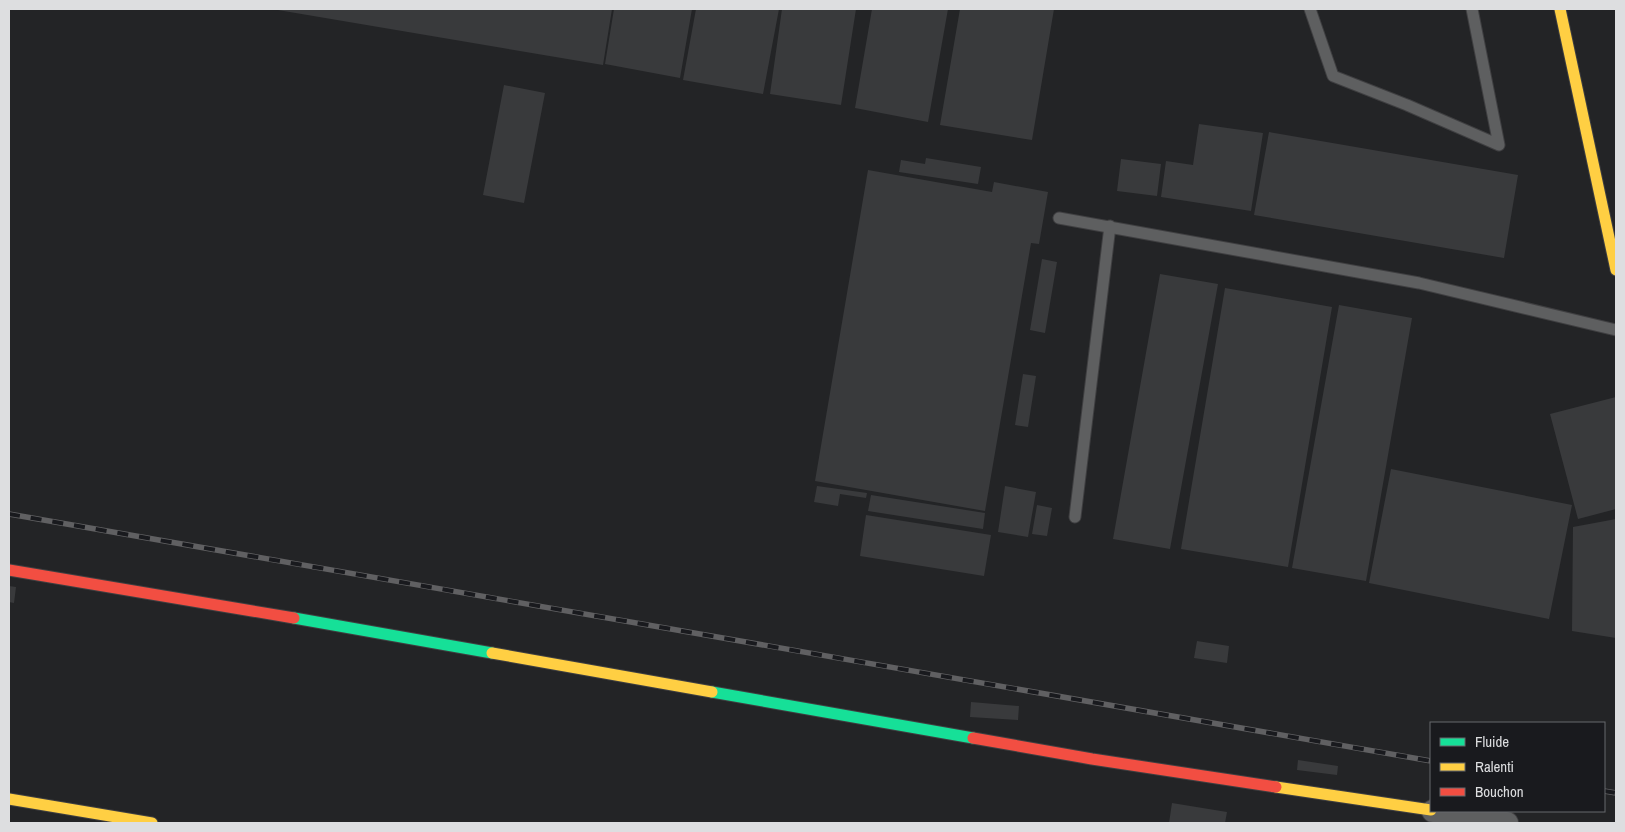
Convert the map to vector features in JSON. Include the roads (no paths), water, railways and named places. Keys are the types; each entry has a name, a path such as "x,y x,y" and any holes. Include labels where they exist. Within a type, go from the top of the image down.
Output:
{"street":[{"path":"1560,9 1616,270"},
{"path":"9,570 271,614 1092,759 1430,811"},
{"path":"9,800 152,823"},
{"path":"1438,812 1507,823"}],"lane":[{"path":"1310,9 1333,76 1407,105 1499,145 1472,9"},
{"path":"1059,218 1419,283 1616,330"},
{"path":"1075,517 1110,226"}],"railway":[{"path":"9,514 1430,761"},
{"path":"1605,791 1616,793"}]}
